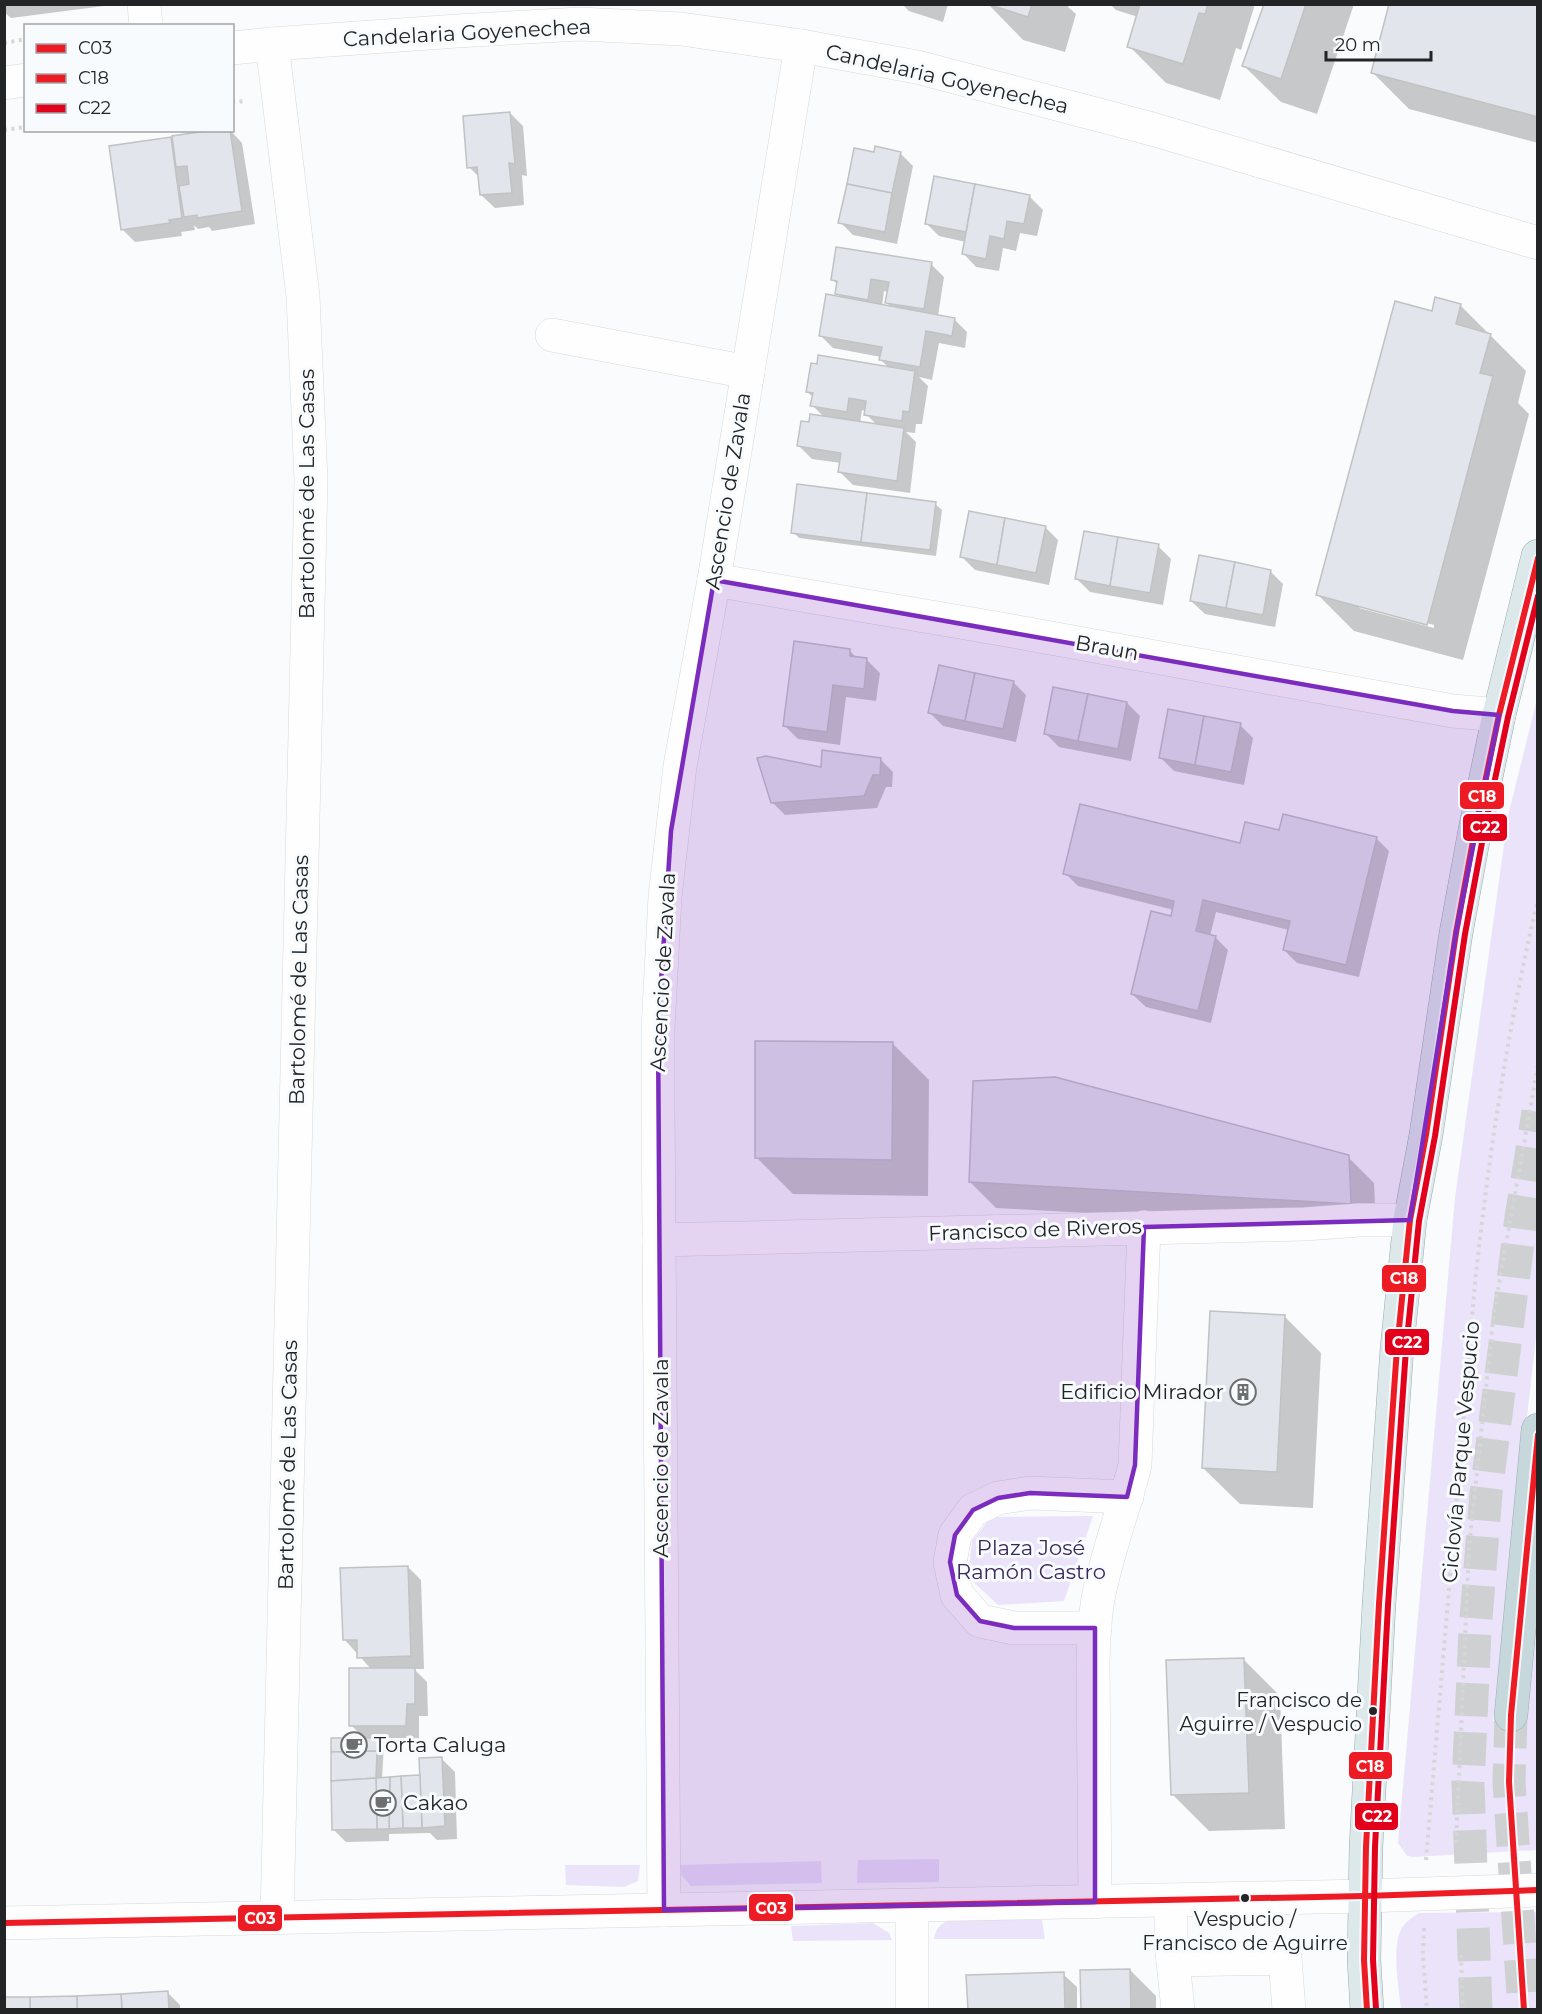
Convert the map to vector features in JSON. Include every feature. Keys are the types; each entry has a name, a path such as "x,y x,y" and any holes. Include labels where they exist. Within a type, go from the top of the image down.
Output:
{"highway":[{"path":"1511,1715 1538,1430"}],"main road":[{"path":"1366,2010 1365,1896 1379,1604 1397,1348 1410,1220 1426,1135 1456,933 1499,715 1538,556"}],"street":[{"path":"144,4 146,24"},
{"name":"Candelaria Goyenechea","path":"234,48 458,18 681,29 801,46 917,68 1140,126 1538,243"},
{"name":"Bartolomé de Las Casas","path":"272,44 303,296 311,480 278,1917"},
{"name":"Ascencio de Zavala","path":"664,1910 658,1029 665,897 680,766 714,580 801,46"},
{"path":"4,84 24,80"},
{"path":"552,335 748,372"},
{"name":"Braun","path":"714,580 1001,629 1452,711 1499,715"},
{"name":"Francisco de Riveros","path":"659,1240 1410,1220"},
{"path":"1095,1902 1093,1663 1095,1628 1099,1595 1135,1465 1144,1227"},
{"path":"1095,1628 1014,1628 980,1621 957,1595 950,1562 955,1535 973,1510 998,1498 1030,1493 1127,1497"},
{"path":"4,1923 912,1906 1538,1890"},
{"path":"1171,1900 1173,1960 1178,2010"},
{"path":"912,1906 912,2010"},
{"path":"1173,1960 1285,1958 1289,2010"}],"path":[{"path":"4,43 24,39"},
{"path":"4,130 24,127"},
{"name":"Ciclovía Parque Vespucio","path":"1427,2010 1423,1956 1424,1894 1485,1192 1520,974 1538,899"},
{"path":"1456,1843 1469,1548 1491,1336 1538,1065"},
{"path":"1461,1955 1463,2010"}],"highlighted area":[{"path":"714,580 1453,711 1499,715 1456,933 1410,1220 1144,1227 1135,1465 1127,1497 1030,1493 998,1498 973,1510 955,1535 950,1562 957,1595 980,1621 1014,1628 1095,1628 1095,1902 664,1910 658,1029 671,831"}],"green space":[{"path":"1537,699 1538,1319 1493,1721 1527,1724 1537,1635 1537,1850 1413,1857 1407,1856 1398,1843 1455,1198 1508,816"},
{"name":"Plaza José Ramón Castro","path":"1093,1516 1064,1601 998,1605 968,1577 972,1541 991,1517"},
{"path":"939,1859 939,1882 857,1883 858,1860"},
{"path":"821,1861 822,1883 691,1886 681,1875 680,1865"},
{"path":"565,1865 640,1865 638,1881 624,1887 566,1885"},
{"path":"1537,1912 1537,2009 1401,2009 1396,1966 1397,1942 1404,1925 1413,1917 1419,1913"},
{"path":"949,1920 1042,1920 1045,1939 934,1939 938,1927"},
{"path":"873,1923 889,1933 892,1940 793,1941 791,1926"}],"building":[{"path":"987,4 1032,4 1028,17"},
{"path":"1140,4 1208,4 1205,14 1199,13 1183,64 1127,47"},
{"path":"1264,4 1306,4 1281,79 1242,66"},
{"path":"1389,4 1538,4 1538,117 1371,73"},
{"path":"510,112 515,164 509,163 512,193 480,195 477,167 467,168 463,116"},
{"path":"199,132 230,132 242,211 197,218 197,215 184,217 179,186 189,184 187,166 176,167 172,136"},
{"path":"171,137 182,218 169,220 170,223 121,230 109,146"},
{"path":"875,146 901,152 892,193 847,184 854,148 874,152"},
{"path":"934,176 975,184 966,232 925,224"},
{"path":"847,184 892,193 885,232 838,223"},
{"path":"975,184 1030,195 1024,224 1007,221 1004,239 990,236 986,259 962,254"},
{"path":"836,247 932,262 924,309 885,303 889,282 871,279 868,300 835,294 837,281 831,280"},
{"path":"826,294 955,318 952,336 926,331 920,367 879,360 882,347 819,336"},
{"path":"1435,297 1461,304 1456,324 1491,334 1480,373 1493,376 1427,625 1316,595 1395,301 1432,311"},
{"path":"818,355 915,371 909,412 903,411 902,421 864,415 866,401 849,398 847,412 810,406 813,393 806,392 811,363 817,364"},
{"path":"810,414 904,428 897,481 838,472 841,453 797,446 801,421 809,422"},
{"path":"797,484 867,493 861,542 791,533"},
{"path":"867,493 936,502 930,550 861,542"},
{"path":"969,511 1005,518 997,565 960,557"},
{"path":"1005,518 1046,526 1036,573 997,565"},
{"path":"1084,531 1118,537 1110,586 1075,579"},
{"path":"1118,537 1159,544 1150,593 1110,586"},
{"path":"1199,555 1235,562 1226,608 1190,601"},
{"path":"1235,562 1271,570 1263,615 1226,608"},
{"path":"794,641 850,649 850,656 867,658 864,689 833,685 827,732 783,726"},
{"path":"939,665 975,673 965,721 928,713"},
{"path":"975,673 1014,681 1003,729 965,721"},
{"path":"1053,687 1088,694 1078,741 1044,734"},
{"path":"1088,694 1127,702 1118,749 1078,741"},
{"path":"1168,709 1204,716 1195,765 1159,758"},
{"path":"1204,716 1241,723 1231,772 1195,765"},
{"path":"822,750 881,758 880,775 873,775 864,796 771,803 757,758 766,756 821,767"},
{"path":"1080,804 1240,843 1245,822 1279,830 1283,814 1377,837 1346,965 1283,950 1290,921 1203,900 1196,931 1216,936 1198,1011 1131,994 1151,911 1171,916 1174,901 1063,874"},
{"path":"755,1041 893,1042 892,1160 755,1158"},
{"path":"1055,1077 1349,1155 1351,1204 969,1182 973,1081"},
{"name":"Edificio Mirador","path":"1210,1311 1285,1315 1277,1472 1202,1468"},
{"path":"408,1566 411,1656 357,1658 357,1640 343,1640 340,1568"},
{"path":"1244,1658 1249,1793 1171,1795 1166,1660"},
{"path":"349,1668 415,1668 415,1704 407,1704 406,1726 349,1726"},
{"name":"Torta Caluga","path":"331,1738 378,1738 377,1751 331,1752"},
{"path":"377,1751 376,1778 331,1781 331,1752"},
{"path":"442,1757 445,1826 422,1828 419,1758"},
{"path":"420,1775 422,1828 403,1828 401,1776"},
{"path":"401,1776 403,1828 389,1829 390,1777"},
{"name":"Cakao","path":"390,1777 389,1829 377,1829 376,1778"},
{"path":"376,1778 377,1829 332,1830 331,1781"},
{"path":"1130,1969 1131,2010 1081,2010 1080,1970"},
{"path":"1064,1972 1065,2010 968,2010 966,1975"},
{"path":"168,1991 169,2010 122,2010 121,1994"},
{"path":"121,1994 122,2010 77,2010 77,1996"},
{"path":"77,1996 77,2010 30,2010 30,1997"},
{"path":"4,1997 30,1997 30,2010 4,2010"}],"tunnel":[{"path":"1476,2010 1468,1784 1475,1631 1486,1493 1521,1218 1538,1112"},
{"path":"1511,1715 1509,1782 1524,2010"}],"transit line":[{"name":"C18","path":"1367,2010 1364,1960 1366,1847 1379,1604 1397,1348 1410,1220 1426,1135 1456,933 1475,830 1499,715 1538,558"},
{"name":"C22","path":"1376,2009 1373,1960 1375,1847 1388,1605 1406,1349 1419,1221 1435,1136 1465,934 1484,832 1508,717 1538,596"},
{"name":"C18","path":"1524,2010 1509,1782 1511,1715 1538,1435"},
{"name":"C03","path":"4,1923 1365,1896 1538,1890"}],"place":[{"name":"Edificio Mirador","path":"1243,1392"},
{"name":"Francisco de Aguirre / Vespucio","path":"1373,1711"},
{"name":"Torta Caluga","path":"354,1745"},
{"name":"Cakao","path":"383,1803"},
{"name":"Vespucio / Francisco de Aguirre","path":"1245,1898"}]}
